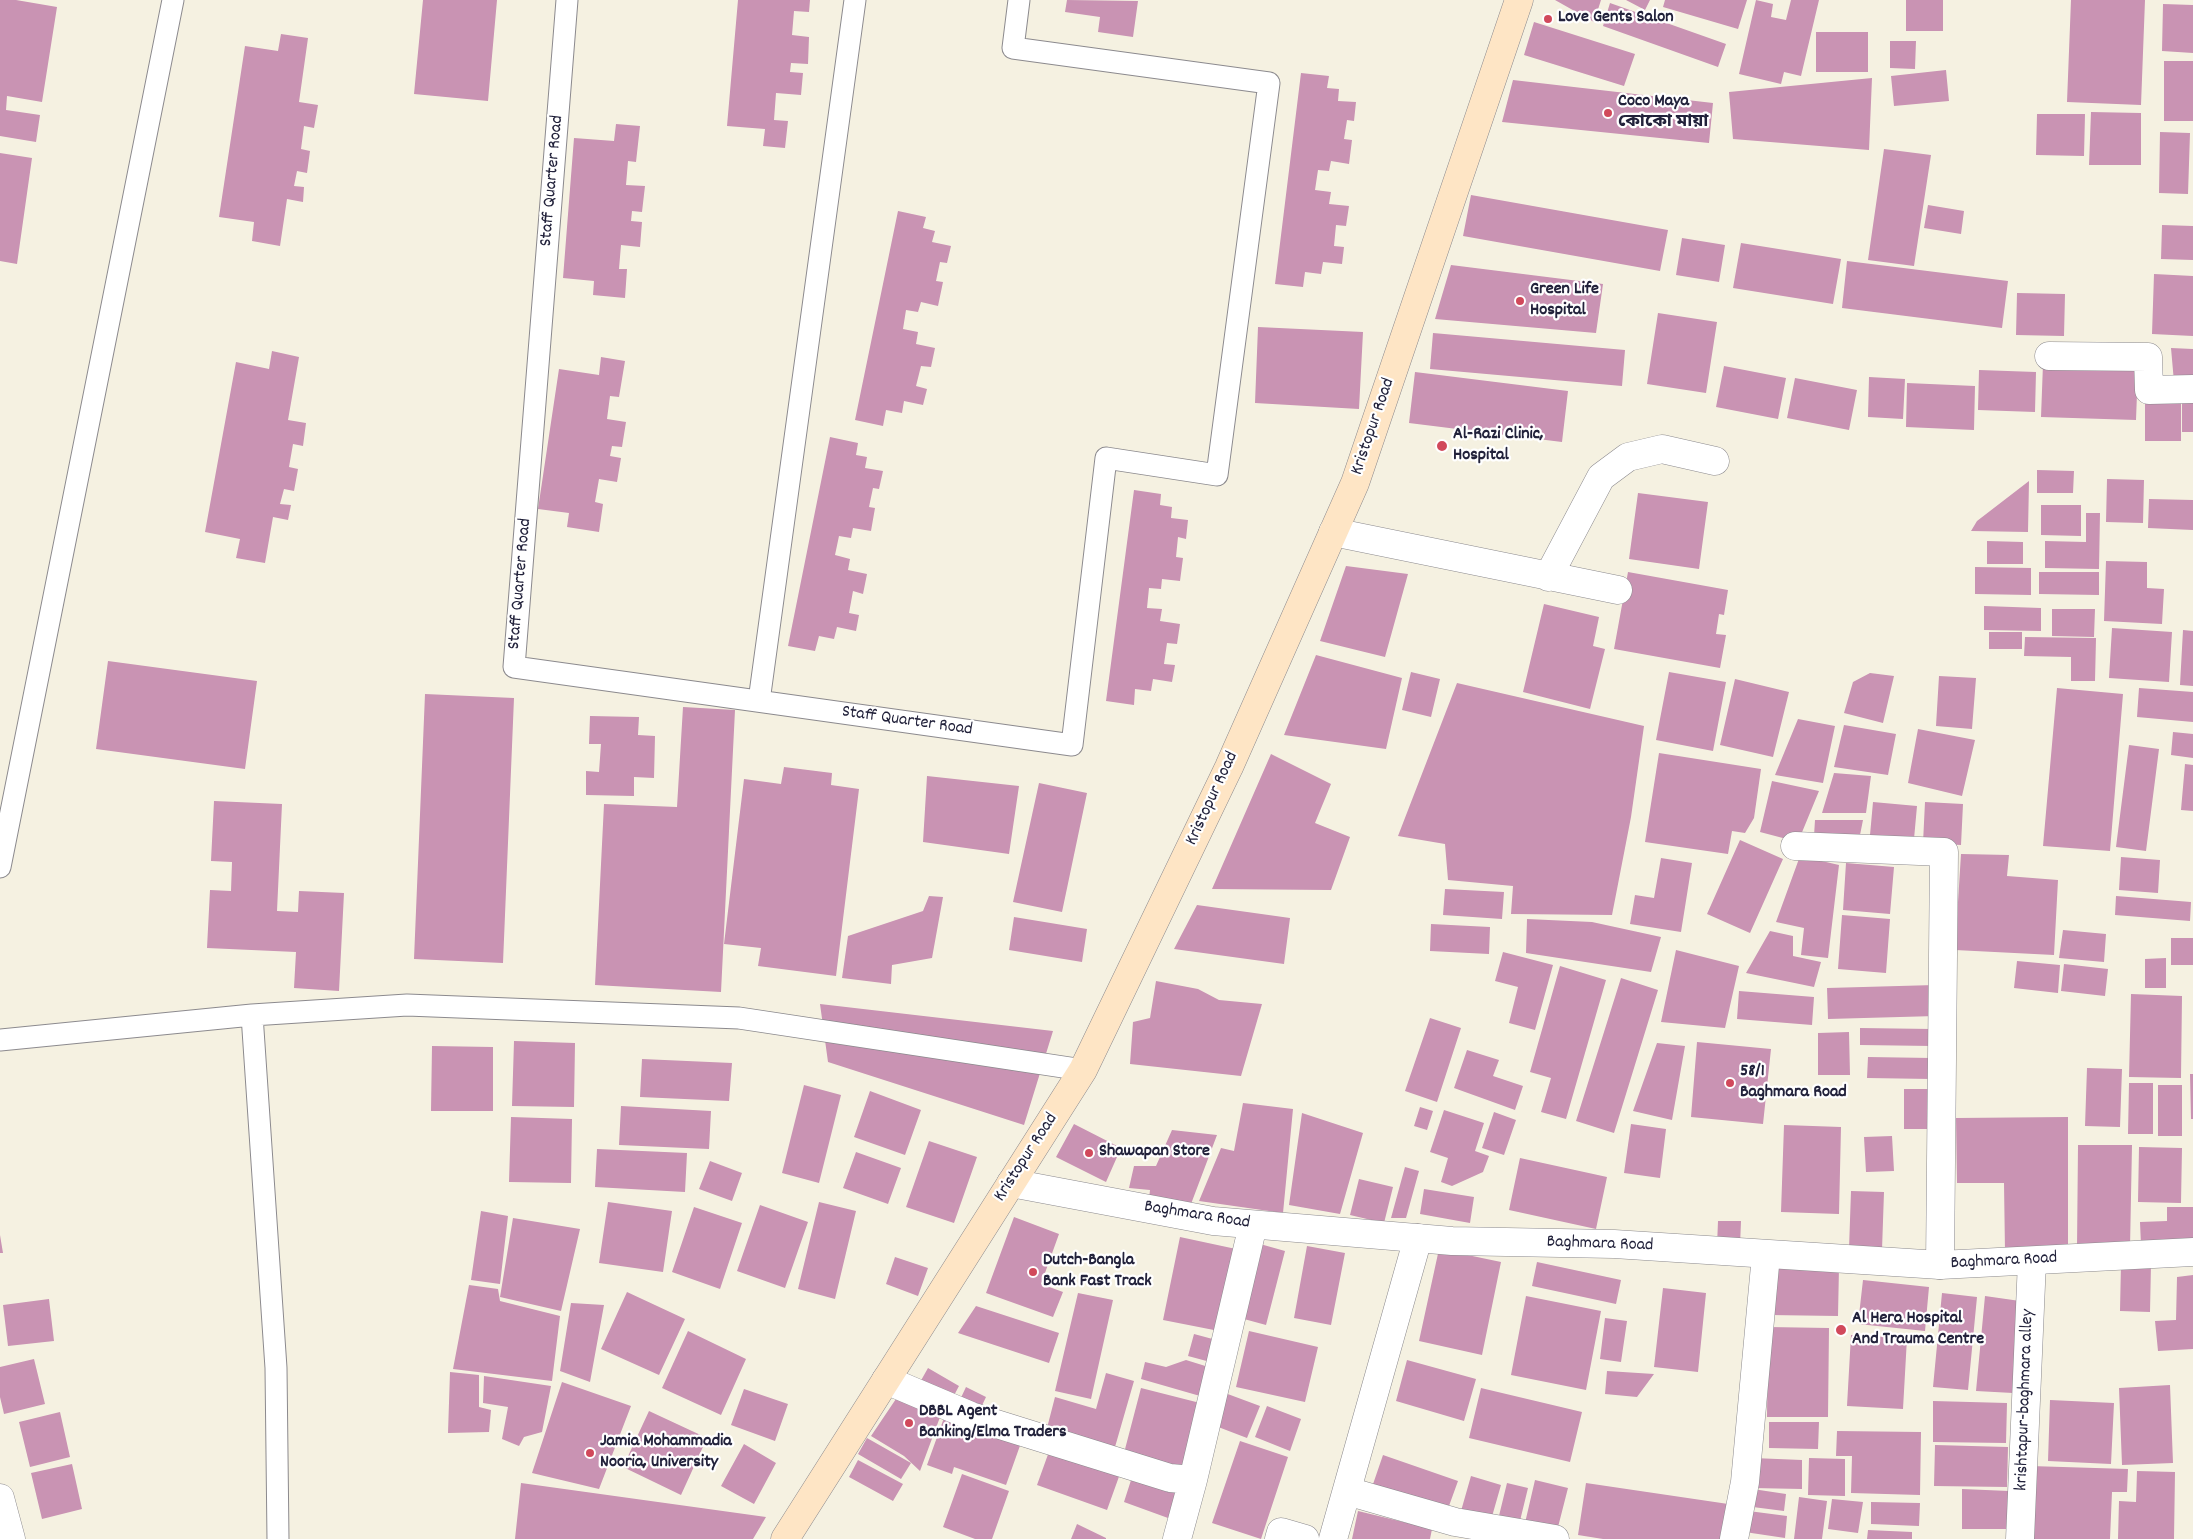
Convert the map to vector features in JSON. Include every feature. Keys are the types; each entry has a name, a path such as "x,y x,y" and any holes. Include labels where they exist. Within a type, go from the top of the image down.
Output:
{"main road":[{"name":"Kristopur Road","path":"785,1539 1083,1070 1228,767 1355,483 1519,0"}],"street":[{"path":"2049,356 2148,357 2149,390 2193,389"},
{"path":"1548,577 1601,477 1628,457 1662,449 1715,461"},
{"path":"1333,532 1618,590"},
{"path":"1795,846 1944,852 1940,1265"},
{"name":"Baghmara Road","path":"1010,1183 1213,1221 1452,1241 1614,1244 1940,1265 2193,1252"},
{"path":"1177,1539 1193,1480 1253,1225"},
{"path":"1333,1539 1418,1238"},
{"path":"1734,1539 1745,1482 1766,1255"},
{"name":"krishtapur-baghmara alley","path":"2020,1539 2032,1261"},
{"path":"886,1380 972,1416 1170,1478 1193,1480"},
{"path":"1347,1491 1455,1522 1555,1539"},
{"path":"0,1498 11,1539"},
{"path":"1279,1539 1281,1532 1305,1539"}],"lane":[{"path":"0,867 173,0"},
{"name":"Staff Quarter Road","path":"567,0 514,667 1072,745 1106,458 1217,475 1269,83 1013,48 1019,0"},
{"path":"759,701 855,0"},
{"path":"0,1040 252,1015 407,1005 738,1018 1083,1070"},
{"path":"252,1015 276,1368 278,1539"}],"building":[{"path":"0,0 16,0 57,7 42,102 7,96 6,110 40,115 36,142 0,136"},
{"path":"423,0 497,0 488,101 414,94"},
{"path":"738,0 810,0 809,12 794,11 792,35 809,37 808,64 791,63 790,72 803,73 801,95 776,93 774,120 788,121 785,148 763,146 765,129 727,126"},
{"path":"1067,0 1138,1 1133,37 1098,32 1100,17 1065,12"},
{"path":"1555,0 1601,0 1594,22"},
{"path":"1626,0 1650,0 1645,10"},
{"path":"1665,0 1747,0 1738,29 1663,7"},
{"path":"1756,0 1773,4 1771,17 1786,20 1791,0 1819,0 1801,76 1784,72 1781,84 1739,74"},
{"path":"1906,0 1943,0 1943,31 1906,31"},
{"path":"2071,0 2145,0 2141,105 2067,102"},
{"path":"1610,3 1726,44 1718,67 1603,26"},
{"path":"2163,4 2193,5 2193,53 2162,51"},
{"path":"1534,22 1635,54 1624,86 1524,55"},
{"path":"1816,32 1868,32 1868,72 1816,72"},
{"path":"281,34 308,38 299,102 318,105 314,128 304,126 301,149 310,151 307,173 297,171 294,186 304,187 303,202 287,199 280,246 252,241 254,222 219,217 245,46 278,51"},
{"path":"1890,41 1916,41 1915,69 1890,68"},
{"path":"2164,61 2193,61 2193,121 2164,121"},
{"path":"1946,70 1949,101 1894,106 1891,76"},
{"path":"1301,73 1329,76 1327,88 1339,89 1338,101 1356,102 1354,121 1347,120 1344,139 1352,140 1349,164 1331,161 1329,171 1318,170 1315,190 1331,192 1329,204 1349,206 1346,226 1336,225 1334,246 1344,247 1342,264 1323,262 1321,274 1305,272 1303,287 1275,284"},
{"path":"1872,78 1869,150 1733,139 1729,92"},
{"name":"Coco Maya কোকো মায়া","path":"1513,80 1713,103 1709,143 1502,122"},
{"path":"2091,112 2141,113 2141,165 2089,165"},
{"path":"2037,114 2085,114 2084,156 2036,155"},
{"path":"616,124 640,126 636,162 628,161 626,185 645,186 642,212 632,211 631,221 642,222 640,247 621,245 619,269 627,269 625,298 593,295 594,281 563,278 574,138 614,141"},
{"path":"2160,132 2190,133 2188,194 2159,193"},
{"path":"1884,149 1931,155 1914,266 1868,260"},
{"path":"0,153 32,158 17,264 0,261"},
{"path":"1471,195 1668,230 1660,271 1463,236"},
{"path":"1928,205 1964,211 1961,234 1924,228"},
{"path":"898,211 926,217 923,228 935,231 932,242 951,246 947,263 940,262 936,281 943,282 938,306 921,302 918,312 906,310 903,329 918,332 916,344 935,348 931,367 921,366 916,386 927,389 923,405 904,401 902,413 886,410 883,426 855,420"},
{"path":"2162,225 2193,226 2193,260 2161,259"},
{"path":"1682,238 1725,245 1719,282 1676,275"},
{"path":"1741,243 1841,259 1833,304 1733,288"},
{"path":"1847,261 2008,281 2002,328 1842,308"},
{"name":"Green Life Hospital","path":"1451,265 1603,284 1596,333 1435,319"},
{"path":"2154,274 2193,276 2193,336 2152,334"},
{"path":"2017,293 2065,294 2064,336 2016,335"},
{"path":"1658,313 1717,322 1706,393 1647,384"},
{"path":"1258,327 1363,332 1359,409 1255,403"},
{"path":"1433,333 1625,350 1622,386 1430,369"},
{"path":"2171,348 2193,349 2193,382 2174,382"},
{"path":"272,351 299,357 288,420 306,423 303,446 293,444 289,467 298,469 294,491 284,489 280,504 291,505 288,520 273,517 265,563 236,558 240,539 205,532 236,362 269,369"},
{"path":"601,357 625,361 619,397 610,396 607,419 626,422 622,447 612,446 610,456 621,458 617,482 599,479 595,502 603,504 599,532 567,527 569,513 538,509 559,369 599,375"},
{"path":"2043,364 2138,367 2136,420 2041,417"},
{"path":"1724,366 1786,378 1778,419 1716,407"},
{"path":"1979,370 2036,372 2035,412 1978,410"},
{"path":"1415,372 1568,391 1562,442 1409,423"},
{"path":"1869,377 1905,379 1903,419 1868,417"},
{"path":"1795,378 1857,390 1849,430 1787,418"},
{"path":"1907,383 1975,386 1974,430 1906,427"},
{"path":"2145,399 2181,399 2181,441 2145,441"},
{"path":"2182,399 2193,399 2193,432 2182,432"},
{"path":"830,437 858,443 856,455 867,457 865,468 883,471 879,489 873,488 869,507 875,508 871,531 853,528 851,538 839,536 835,555 850,559 848,570 867,574 863,594 853,591 849,613 859,615 856,631 837,627 834,639 819,636 815,651 788,646"},
{"path":"2037,470 2074,471 2073,493 2037,493"},
{"path":"2107,479 2144,480 2143,523 2106,522"},
{"path":"2029,481 2028,532 1971,531 1977,521"},
{"path":"1134,490 1161,494 1160,505 1172,507 1171,518 1188,520 1186,539 1178,537 1176,557 1183,558 1180,581 1162,579 1161,589 1149,588 1147,608 1162,609 1160,621 1180,624 1177,644 1167,643 1164,664 1175,665 1172,682 1153,679 1151,691 1135,689 1134,705 1106,701"},
{"path":"1638,493 1708,502 1699,569 1629,559"},
{"path":"2149,499 2193,500 2193,530 2148,528"},
{"path":"2041,505 2081,505 2081,536 2041,535"},
{"path":"2086,513 2100,513 2099,569 2045,568 2045,541 2086,542"},
{"path":"1987,541 2023,542 2023,564 1987,564"},
{"path":"2106,561 2147,562 2147,588 2164,589 2162,624 2104,621"},
{"path":"1346,566 1408,574 1385,657 1320,641"},
{"path":"1975,567 2031,568 2031,595 1975,594"},
{"path":"1628,572 1728,590 1724,615 1719,614 1716,634 1726,635 1720,668 1614,649"},
{"path":"2039,572 2099,572 2099,595 2039,594"},
{"path":"1544,604 1599,617 1593,646 1605,649 1590,709 1523,692"},
{"path":"1984,606 2041,608 2041,631 1984,630"},
{"path":"2052,609 2095,609 2094,637 2052,636"},
{"path":"2112,628 2172,632 2169,682 2109,678"},
{"path":"2183,630 2193,631 2193,686 2180,685"},
{"path":"1989,632 2022,632 2022,649 1989,649"},
{"path":"2025,637 2096,638 2095,681 2071,681 2071,657 2024,656"},
{"path":"1316,655 1402,678 1386,749 1284,735"},
{"path":"108,661 257,681 245,769 96,749"},
{"path":"1411,672 1440,679 1431,717 1402,710"},
{"path":"1669,672 1726,682 1713,751 1656,740"},
{"path":"1870,673 1894,676 1883,723 1844,713 1853,682"},
{"path":"1939,676 1976,678 1972,729 1936,726"},
{"path":"1735,679 1789,692 1773,757 1720,745"},
{"path":"1457,683 1644,726 1631,817 1612,915 1511,914 1513,886 1448,880 1445,844 1398,836"},
{"path":"2057,688 2123,694 2110,851 2043,846"},
{"path":"2139,688 2193,692 2193,722 2137,717"},
{"path":"425,694 514,698 503,963 414,959"},
{"path":"683,707 735,710 721,992 595,985 604,804 677,807"},
{"path":"590,716 639,717 638,735 655,736 654,778 634,777 634,796 586,795 586,771 599,772 601,744 589,744"},
{"path":"1798,719 1835,726 1823,783 1775,775"},
{"path":"1844,725 1896,734 1888,775 1834,767"},
{"path":"1918,729 1975,740 1962,796 1908,783"},
{"path":"2173,732 2193,734 2193,758 2171,755"},
{"path":"2129,745 2159,749 2146,851 2116,847"},
{"path":"1659,753 1761,769 1754,818 1745,833 1732,831 1728,854 1645,842"},
{"path":"1271,754 1331,784 1315,823 1350,837 1331,890 1212,889"},
{"path":"2185,764 2193,765 2193,811 2181,810"},
{"path":"784,767 832,773 831,785 859,789 836,976 758,966 761,948 724,944 744,779 781,784"},
{"path":"1834,773 1871,776 1866,813 1822,813"},
{"path":"927,776 1019,786 1009,854 923,842"},
{"path":"1772,781 1819,791 1798,842 1760,832"},
{"path":"1039,783 1087,793 1062,912 1013,902"},
{"path":"214,801 282,804 277,911 298,912 299,891 344,893 339,991 294,988 296,952 207,948 210,890 231,891 232,862 211,861"},
{"path":"1873,802 1917,806 1914,839 1870,835"},
{"path":"1925,802 1963,804 1961,845 1923,843"},
{"path":"1815,820 1863,820 1856,855 1813,852"},
{"path":"1740,840 1783,859 1750,933 1707,914"},
{"path":"1961,854 2009,855 2007,876 2058,880 2054,955 1955,950"},
{"path":"1800,856 1839,865 1828,958 1801,955 1804,928 1776,922"},
{"path":"2121,857 2160,860 2158,893 2119,890"},
{"path":"1661,858 1692,863 1681,932 1630,924 1635,895 1654,898"},
{"path":"1846,863 1894,867 1890,914 1843,910"},
{"path":"1445,889 1504,892 1502,919 1443,915"},
{"path":"929,896 943,897 932,958 892,965 891,984 842,978 848,936 923,911"},
{"path":"2116,896 2191,902 2190,921 2115,915"},
{"path":"1197,905 1290,918 1284,964 1174,949"},
{"path":"1842,915 1890,919 1886,973 1838,969"},
{"path":"1014,917 1087,929 1082,962 1009,950"},
{"path":"1527,919 1592,922 1661,937 1651,972 1526,953"},
{"path":"1431,924 1490,927 1489,954 1430,951"},
{"path":"2063,930 2106,934 2104,962 2059,958"},
{"path":"1770,931 1793,936 1793,956 1821,962 1814,987 1746,973"},
{"path":"2171,938 2193,938 2193,965 2171,965"},
{"path":"1676,950 1739,966 1725,1028 1661,1022"},
{"path":"1503,952 1553,965 1535,1030 1509,1023 1518,987 1495,981"},
{"path":"2166,958 2166,988 2145,988 2145,959"},
{"path":"2017,961 2060,965 2058,993 2014,988"},
{"path":"2064,964 2108,969 2105,996 2061,991"},
{"path":"1560,966 1606,980 1566,1119 1541,1112 1551,1078 1530,1072"},
{"path":"1621,978 1658,990 1614,1133 1576,1121"},
{"path":"1156,981 1198,989 1219,1000 1262,1004 1241,1076 1130,1064 1133,1022 1150,1018"},
{"path":"1935,985 1936,1016 1828,1019 1827,988"},
{"path":"1739,991 1814,997 1812,1025 1737,1019"},
{"path":"2131,994 2182,996 2181,1078 2129,1077"},
{"path":"820,1004 1053,1031 1024,1125 828,1062"},
{"path":"1430,1018 1461,1028 1437,1102 1405,1091"},
{"path":"1860,1028 1932,1029 1932,1046 1860,1045"},
{"path":"1849,1032 1850,1075 1818,1075 1818,1033"},
{"path":"514,1041 575,1043 574,1107 512,1106"},
{"name":"58/1 Baghmara Road","path":"1697,1042 1771,1049 1763,1124 1691,1117"},
{"path":"1657,1043 1685,1046 1672,1120 1633,1111"},
{"path":"432,1046 493,1047 493,1111 431,1111"},
{"path":"1467,1050 1499,1060 1493,1076 1523,1086 1515,1110 1454,1088"},
{"path":"1868,1057 1932,1058 1931,1079 1867,1078"},
{"path":"642,1059 732,1063 729,1101 640,1097"},
{"path":"2087,1068 2122,1069 2120,1127 2085,1126"},
{"path":"2190,1074 2193,1074 2193,1119 2191,1119"},
{"path":"2129,1083 2153,1083 2153,1134 2128,1134"},
{"path":"804,1085 841,1095 819,1183 782,1173"},
{"path":"2158,1085 2182,1085 2182,1136 2158,1136"},
{"path":"1904,1089 1931,1089 1930,1129 1904,1129"},
{"path":"870,1091 921,1110 905,1155 854,1137"},
{"path":"1243,1103 1293,1109 1283,1213 1199,1201 1221,1148 1234,1151"},
{"path":"621,1106 711,1111 709,1149 619,1145"},
{"path":"1420,1107 1433,1111 1427,1130 1414,1126"},
{"path":"1444,1110 1484,1123 1475,1151 1489,1156 1483,1172 1452,1186 1441,1182 1448,1158 1430,1152"},
{"path":"1494,1112 1516,1120 1504,1155 1482,1148"},
{"path":"1302,1113 1363,1133 1340,1214 1289,1205"},
{"path":"511,1117 572,1119 571,1183 509,1182"},
{"path":"2068,1117 2068,1253 2005,1252 2004,1183 1957,1183 1956,1118"},
{"name":"Shawapan Store","path":"1074,1124 1121,1148 1106,1182 1056,1157"},
{"path":"1631,1124 1666,1129 1660,1178 1624,1173"},
{"path":"1784,1125 1841,1127 1839,1214 1781,1212"},
{"path":"1172,1130 1217,1135 1191,1204 1149,1199 1150,1190 1129,1188 1134,1166 1156,1166"},
{"path":"1892,1136 1894,1171 1866,1172 1864,1137"},
{"path":"929,1141 977,1157 954,1223 906,1207"},
{"path":"2078,1145 2132,1145 2130,1248 2077,1248"},
{"path":"2139,1147 2182,1148 2181,1203 2138,1202"},
{"path":"597,1149 687,1153 685,1192 595,1187"},
{"path":"856,1152 901,1168 888,1204 843,1188"},
{"path":"1520,1158 1607,1177 1596,1229 1509,1210"},
{"path":"710,1161 742,1173 732,1201 699,1189"},
{"path":"1405,1167 1419,1171 1406,1218 1391,1218"},
{"path":"1359,1179 1393,1187 1384,1223 1350,1215"},
{"path":"1424,1189 1474,1197 1470,1223 1420,1214"},
{"path":"1851,1191 1884,1192 1882,1250 1849,1249"},
{"path":"608,1202 672,1211 663,1272 599,1263"},
{"path":"819,1202 856,1211 835,1299 798,1289"},
{"path":"760,1205 808,1222 785,1288 737,1271"},
{"path":"694,1207 742,1223 720,1289 672,1272"},
{"path":"2167,1207 2193,1207 2193,1243 2141,1245 2140,1222 2167,1221"},
{"path":"481,1211 508,1216 500,1284 471,1280"},
{"path":"1014,1217 1059,1234 1041,1284 1063,1292 1053,1317 986,1293"},
{"path":"513,1218 580,1229 561,1311 500,1297"},
{"path":"1718,1221 1741,1221 1740,1246 1717,1246"},
{"path":"0,1235 3,1253 0,1253"},
{"path":"1180,1237 1236,1249 1219,1331 1163,1320"},
{"path":"1253,1242 1285,1251 1266,1325 1233,1316"},
{"path":"1307,1246 1345,1253 1331,1325 1294,1318"},
{"path":"1439,1249 1501,1262 1482,1355 1419,1341"},
{"path":"895,1257 928,1268 918,1296 886,1284"},
{"path":"1537,1262 1621,1280 1616,1304 1532,1286"},
{"path":"2121,1264 2151,1264 2150,1312 2120,1311"},
{"path":"1771,1266 1839,1267 1838,1316 1769,1315"},
{"path":"2193,1275 2193,1349 2158,1351 2155,1321 2176,1320 2177,1277"},
{"path":"1863,1280 1929,1287 1925,1331 1858,1324"},
{"path":"469,1285 498,1289 500,1301 560,1316 552,1381 453,1369"},
{"path":"1663,1288 1706,1293 1698,1372 1654,1367"},
{"path":"627,1292 685,1319 659,1375 601,1349"},
{"path":"1078,1293 1113,1300 1091,1399 1055,1391"},
{"path":"1942,1293 1977,1297 1968,1390 1933,1387"},
{"path":"1526,1296 1601,1311 1586,1390 1511,1375"},
{"path":"1985,1296 2020,1301 2013,1393 1976,1391"},
{"path":"49,1299 54,1341 8,1346 3,1305"},
{"path":"571,1303 604,1305 590,1382 560,1371"},
{"path":"976,1306 1059,1333 1049,1363 958,1333"},
{"path":"1605,1318 1627,1321 1621,1362 1600,1359"},
{"path":"1768,1327 1829,1328 1828,1417 1767,1417"},
{"path":"688,1331 746,1359 721,1415 662,1388"},
{"path":"1249,1331 1318,1347 1305,1402 1236,1387"},
{"path":"1194,1334 1220,1341 1214,1363 1188,1356"},
{"path":"1851,1335 1907,1338 1903,1409 1847,1406"},
{"path":"34,1359 45,1404 4,1414 0,1397 0,1367"},
{"path":"1186,1360 1215,1369 1207,1398 1141,1379 1145,1362 1166,1367"},
{"path":"1407,1360 1476,1379 1464,1421 1396,1401"},
{"path":"928,1368 959,1386 951,1401 919,1384"},
{"path":"1607,1371 1654,1374 1637,1397 1605,1394"},
{"path":"450,1372 479,1375 479,1407 491,1410 489,1432 448,1433"},
{"path":"1106,1373 1134,1381 1115,1447 1047,1428 1055,1397 1096,1409"},
{"path":"484,1376 551,1386 542,1432 524,1437 519,1446 502,1439 508,1407 483,1403"},
{"path":"562,1382 631,1406 599,1489 532,1473"},
{"path":"2170,1385 2173,1463 2122,1465 2119,1388"},
{"path":"966,1387 986,1397 978,1414 958,1404"},
{"path":"1141,1388 1204,1404 1188,1469 1124,1453"},
{"path":"1481,1388 1582,1412 1570,1462 1469,1438"},
{"path":"744,1389 788,1404 775,1441 731,1425"},
{"name":"DBBL Agent Banking/Elma Traders","path":"900,1393 943,1409 920,1471 904,1456 871,1436"},
{"path":"1225,1393 1260,1406 1247,1438 1213,1425"},
{"path":"2050,1400 2114,1403 2111,1464 2048,1461"},
{"path":"1933,1401 2007,1403 2006,1443 1933,1442"},
{"path":"1267,1406 1301,1419 1290,1451 1255,1437"},
{"path":"649,1411 707,1438 681,1495 623,1467"},
{"path":"60,1412 70,1457 30,1467 19,1422"},
{"path":"945,1415 1022,1440 1006,1485 954,1467 952,1474 927,1465"},
{"path":"1769,1422 1819,1422 1818,1449 1769,1448"},
{"path":"1837,1431 1921,1432 1920,1495 1851,1493 1852,1456 1836,1456"},
{"path":"867,1438 911,1463 901,1479 858,1454"},
{"path":"1240,1441 1288,1457 1261,1539 1212,1523"},
{"path":"744,1444 776,1463 754,1504 721,1486"},
{"path":"1935,1445 2008,1447 2007,1487 1934,1486"},
{"path":"1051,1446 1121,1471 1107,1510 1037,1485"},
{"path":"1383,1455 1458,1481 1445,1517 1371,1490"},
{"path":"1753,1458 1802,1460 1802,1489 1752,1488"},
{"path":"1809,1458 1845,1459 1845,1496 1808,1495"},
{"path":"858,1460 903,1484 893,1501 849,1477"},
{"path":"72,1464 82,1509 42,1519 31,1473"},
{"path":"2030,1466 2128,1469 2127,1492 2112,1492 2110,1539 2027,1539"},
{"path":"2137,1471 2175,1472 2174,1539 2118,1539 2119,1501 2136,1502"},
{"path":"962,1474 1009,1491 992,1539 975,1539 943,1527"},
{"path":"1471,1476 1501,1485 1491,1520 1461,1511"},
{"path":"1132,1477 1177,1493 1168,1518 1124,1502"},
{"path":"1535,1480 1568,1488 1557,1531 1525,1523"},
{"path":"521,1483 766,1517 753,1539 515,1539"},
{"path":"1507,1483 1528,1488 1518,1529 1497,1524"},
{"path":"1586,1483 1735,1505 1730,1539 1603,1539 1578,1535"},
{"path":"1746,1488 1786,1494 1784,1511 1745,1506"},
{"path":"1962,1489 2009,1491 2008,1529 1962,1529"},
{"path":"1799,1497 1827,1501 1822,1539 1794,1539"},
{"path":"1832,1499 1863,1502 1858,1533 1828,1529"},
{"path":"1871,1502 1920,1503 1919,1526 1871,1524"},
{"path":"1741,1510 1787,1516 1785,1538 1738,1531"},
{"path":"1358,1511 1432,1529 1430,1539 1352,1539"},
{"path":"1077,1524 1106,1538 1106,1539 1071,1539"},
{"path":"1868,1530 1912,1532 1912,1539 1867,1539"}],"place":[{"name":"Love Gents Salon","path":"1548,19"},
{"name":"Coco Maya কোকো মায়া","path":"1608,113"},
{"name":"Green Life Hospital","path":"1520,301"},
{"name":"Al-Razi Clinic, Hospital","path":"1442,446"},
{"name":"58/1 Baghmara Road","path":"1730,1083"},
{"name":"Shawapan Store","path":"1089,1153"},
{"name":"Dutch-Bangla Bank Fast Track","path":"1033,1272"},
{"name":"Al Hera Hospital And Trauma Centre","path":"1841,1330"},
{"name":"DBBL Agent Banking/Elma Traders","path":"909,1423"},
{"name":"Jamia Mohammadia Nooria, University","path":"590,1453"}]}
